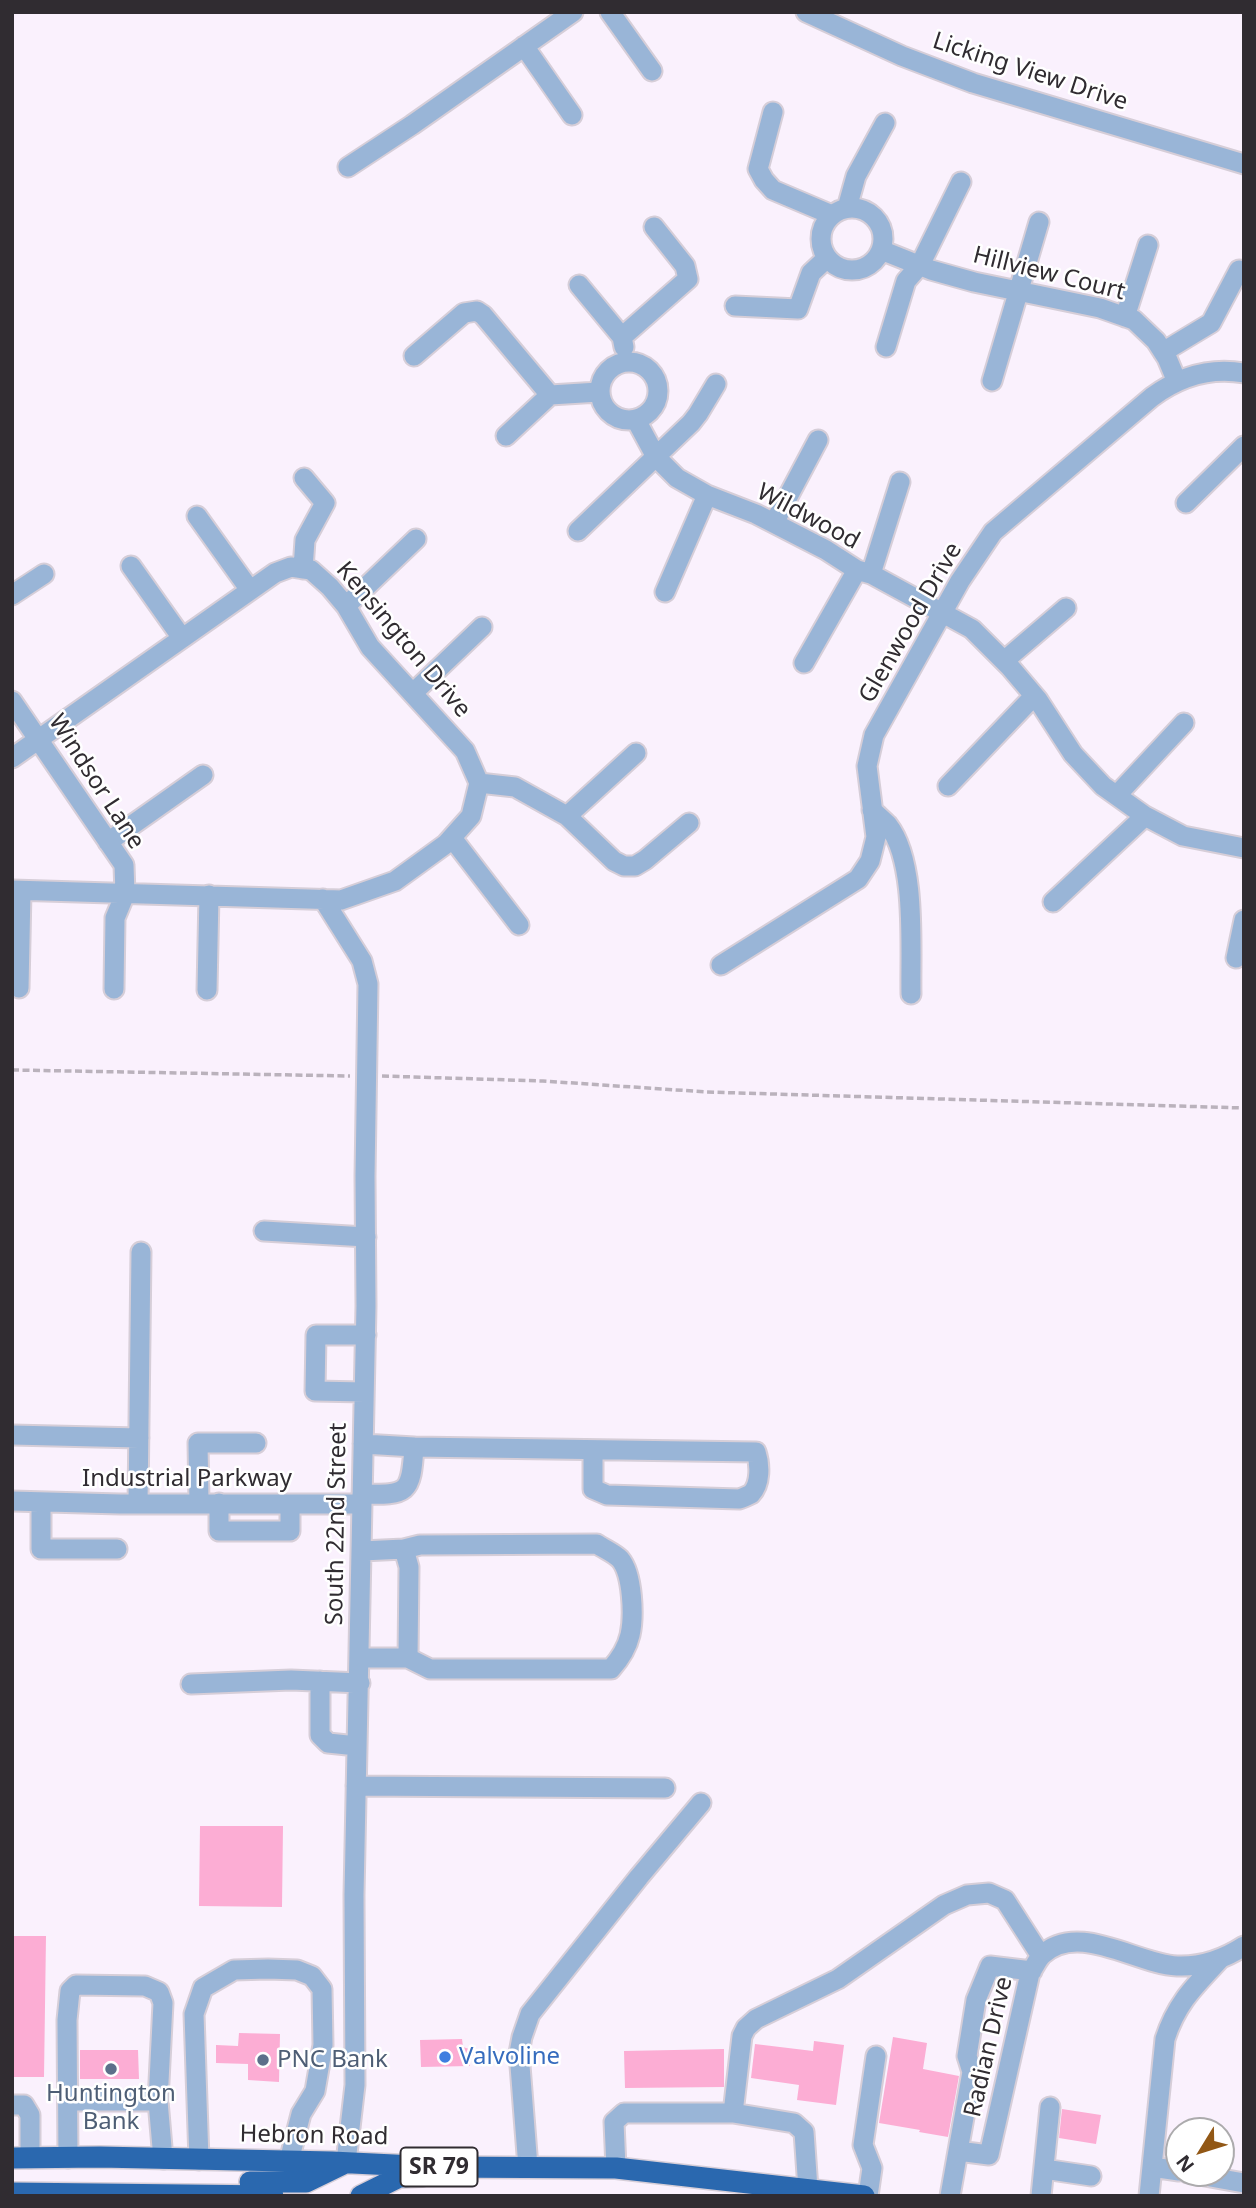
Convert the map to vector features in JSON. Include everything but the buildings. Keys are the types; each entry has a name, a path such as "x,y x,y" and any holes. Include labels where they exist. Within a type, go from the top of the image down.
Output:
{"highway":[{"name":"Hebron Road","path":"21,2158 616,2168 866,2196"},
{"path":"171,2193 187,2182 306,2182 346,2162"},
{"path":"361,2196 400,2177 433,2175 559,2180 582,2168"},
{"path":"12,2193 274,2196"}],"street":[{"path":"348,167 573,12"},
{"path":"610,12 652,71"},
{"name":"Licking View Drive","path":"806,12 902,56 973,83 1244,164"},
{"path":"524,46 572,115"},
{"path":"773,112 758,169 773,190 839,212 858,208 868,212 881,229 881,250 869,265 852,270 834,264 827,258 822,250 822,231 839,212 885,122"},
{"path":"886,347 906,281 920,265 961,182"},
{"path":"992,381 1038,222"},
{"path":"622,337 688,279 685,266 654,227"},
{"path":"1125,317 1148,244"},
{"name":"Hillview Court","path":"881,250 974,282 1100,307 1134,320 1146,330 1163,352 1177,382"},
{"path":"735,306 798,309 811,274 827,258"},
{"path":"1163,352 1210,324 1239,270"},
{"path":"579,285 622,337 628,362"},
{"path":"414,356 464,313 477,311 550,395"},
{"path":"628,362 646,368 653,374 658,392 652,410 636,420 628,421 611,415 599,392 600,383 611,368 628,362"},
{"name":"Glenwood Drive","path":"721,965 858,879 870,861 876,837 867,766 874,735 960,581 993,532 1152,397 1177,382 1196,375 1227,370 1244,373"},
{"path":"578,531 695,418 716,383"},
{"path":"506,436 550,395 599,392"},
{"name":"Wildwood","path":"636,420 656,457 677,478 707,495 756,513 972,629 1034,695 1073,754 1103,786 1145,816 1183,836 1244,849"},
{"path":"774,523 818,440"},
{"path":"1186,503 1244,446"},
{"path":"303,569 305,540 325,503 304,478"},
{"path":"804,663 864,572 900,482"},
{"path":"665,592 707,495"},
{"path":"197,516 250,590"},
{"path":"346,606 416,539"},
{"path":"131,566 182,638"},
{"name":"Kensington Drive","path":"12,758 250,590 275,573 291,567 311,570 330,587 346,606 370,647 465,751 479,783"},
{"path":"12,595 44,573"},
{"path":"1004,661 1066,608"},
{"path":"413,693 482,627"},
{"path":"948,786 1034,695"},
{"name":"Windsor Lane","path":"12,701 124,865 125,894"},
{"path":"1117,795 1184,723"},
{"path":"567,816 636,753"},
{"path":"108,842 203,775"},
{"path":"19,988 17,890 341,900 395,881 446,844 471,816 479,783 515,787 567,816 614,861 624,866 635,866 645,860 689,823"},
{"path":"872,810 889,826 903,858 909,881 911,994"},
{"path":"1053,902 1145,816"},
{"path":"452,838 519,925"},
{"path":"114,989 115,918 125,894"},
{"path":"208,989 209,895"},
{"name":"South 22nd Street","path":"323,899 362,961 368,984 366,1335 356,1786 355,2085 346,2162"},
{"path":"1236,958 1244,920"},
{"path":"264,1231 366,1237"},
{"path":"138,1504 141,1252"},
{"path":"364,1392 315,1391 316,1335 366,1335"},
{"path":"12,1434 139,1438"},
{"path":"199,1503 198,1443 256,1443"},
{"path":"363,1444 756,1452 759,1461 757,1484 751,1493 739,1499 607,1495 593,1489 593,1450"},
{"name":"Industrial Parkway","path":"12,1502 290,1504 393,1495 405,1488 412,1478 414,1447"},
{"path":"41,1502 41,1549 117,1549"},
{"path":"219,1503 219,1531 290,1531 290,1504"},
{"path":"360,1658 408,1658 430,1669 611,1669 620,1659 630,1635 632,1590 627,1569 619,1558 597,1544 420,1545 404,1549 362,1551"},
{"path":"404,1549 409,1567 408,1658"},
{"path":"191,1684 292,1680 360,1683"},
{"path":"320,1681 320,1735 328,1743 357,1746"},
{"path":"356,1786 665,1788"},
{"path":"528,2167 519,2053 530,2014 701,1803"},
{"path":"733,2113 742,2036 746,2028 838,1979 944,1905 967,1895 989,1893 1005,1900 1036,1963 990,1966 976,2000 967,2056 972,2073 950,2196"},
{"name":"Radian Drive","path":"958,2151 989,2155 1036,1963 1058,1945 1075,1942 1099,1944 1150,1961 1176,1966 1198,1965 1228,1957 1244,1946"},
{"path":"1149,2196 1165,2039 1182,2001 1221,1958"},
{"path":"199,2160 194,2014 203,1988 234,1970 268,1969 297,1970 312,1976 322,1989 323,2045 315,2091 301,2114 289,2161"},
{"path":"68,2158 67,2020 70,1991 76,1985 145,1986 159,1992 163,2003 158,2101 163,2159"},
{"path":"322,1989 354,1993"},
{"path":"866,2196 872,2168 863,2145 876,2056"},
{"path":"68,2101 158,2101"},
{"path":"12,2105 24,2105 30,2115 21,2158"},
{"path":"1041,2196 1050,2107"},
{"path":"616,2168 614,2122 624,2113 733,2113 794,2123 804,2132 808,2189"},
{"path":"1152,2167 1165,2169"},
{"path":"1044,2169 1091,2176"}],"path":[{"path":"12,1070 543,1081 707,1092 1244,1108"}],"place":[{"name":"Valvoline","path":"445,2057"},
{"name":"PNC Bank","path":"263,2060"},
{"name":"Huntington Bank","path":"111,2069"}]}
